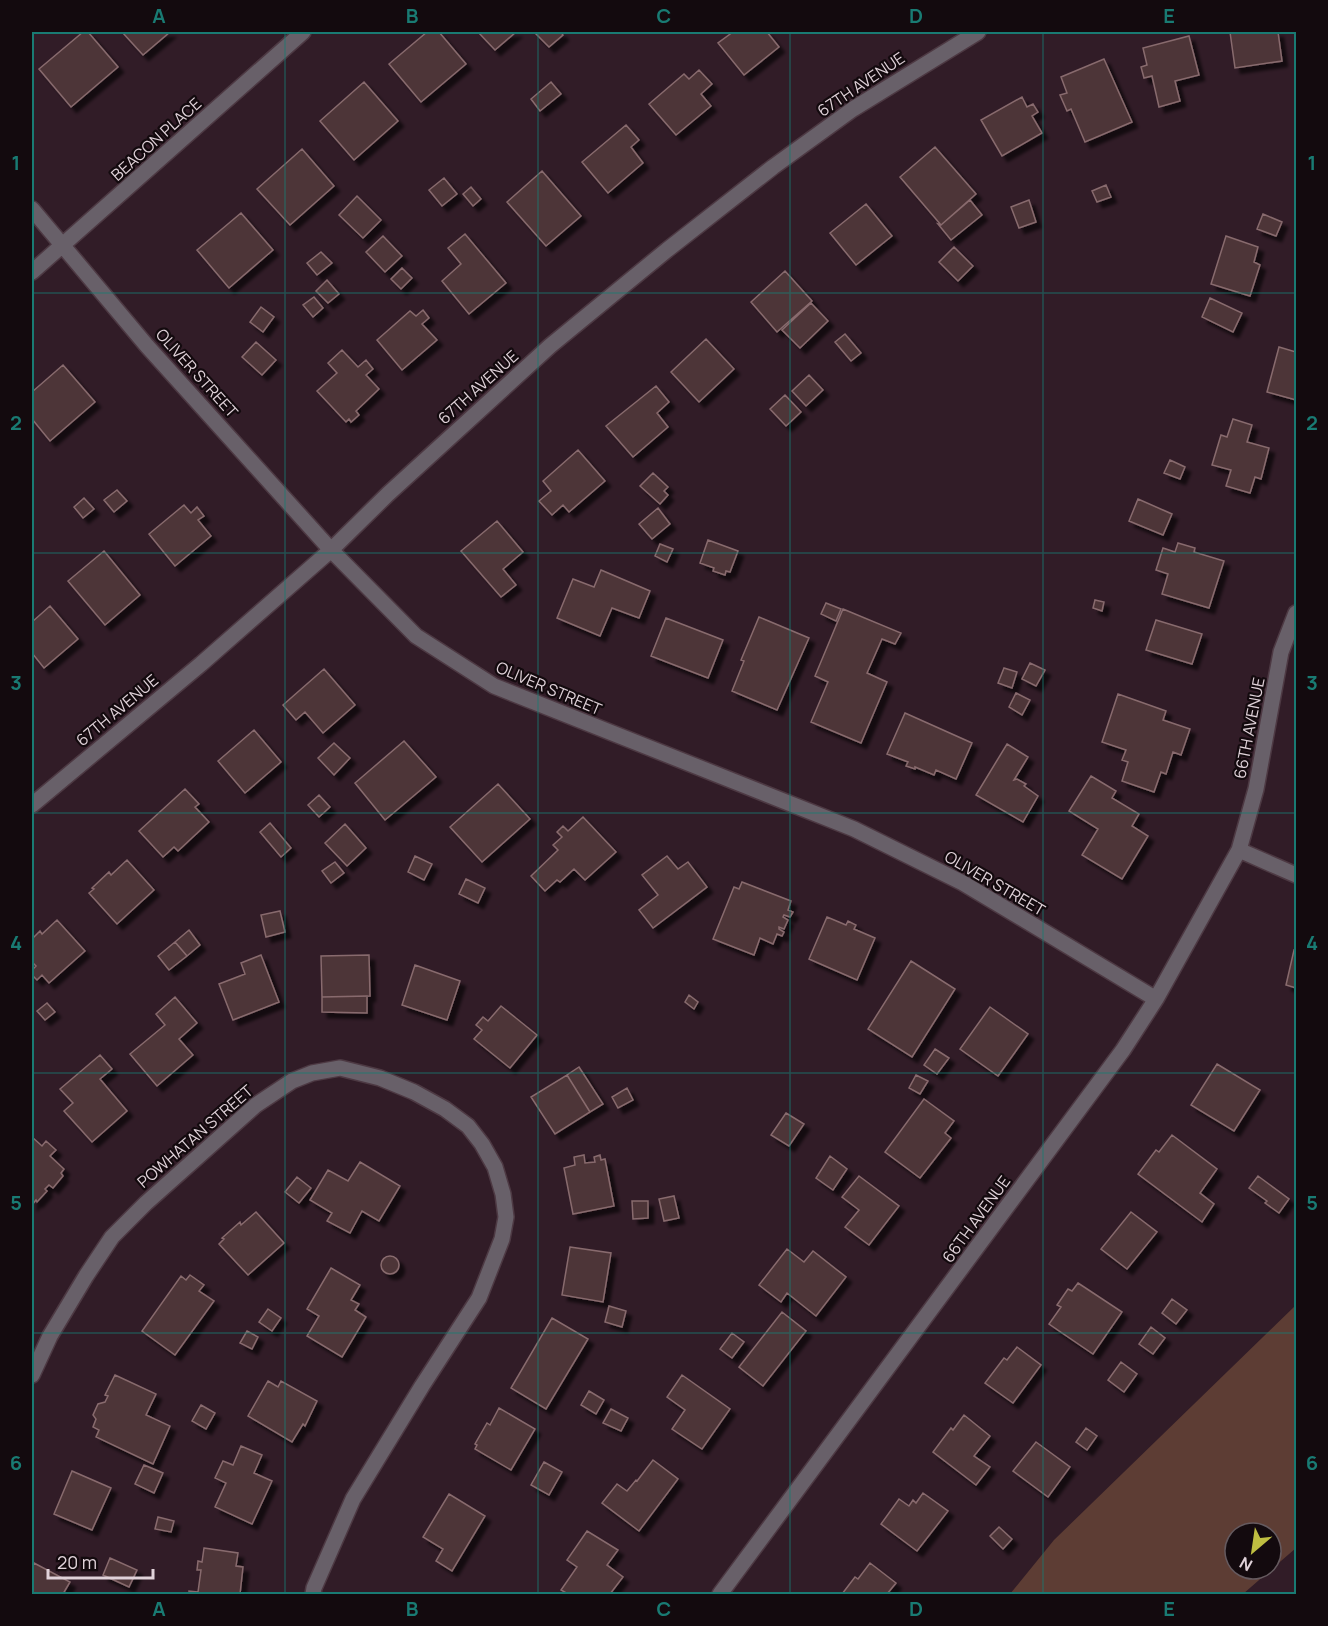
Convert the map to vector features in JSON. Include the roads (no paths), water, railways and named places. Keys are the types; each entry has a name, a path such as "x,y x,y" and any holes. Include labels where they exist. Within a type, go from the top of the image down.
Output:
{"street":[{"name":"BEACON PLACE","path":"32,272 303,32"},
{"name":"67TH AVENUE","path":"32,805 201,664 331,550 388,494 550,346 667,250 773,167 853,109 978,32"},
{"name":"OLIVER STREET","path":"32,209 147,346 331,550 416,636 494,686 854,829 963,883 1156,999"},
{"name":"66TH AVENUE","path":"720,1594 1123,1050 1156,999 1239,850 1256,789 1281,652 1296,613"},
{"path":"1239,850 1296,875"},
{"name":"POWHATAN STREET","path":"32,1375 50,1336 112,1237 146,1203 256,1104 292,1081 312,1073 340,1068 380,1078 414,1092 445,1109 468,1126 482,1144 498,1176 506,1217 502,1239 479,1298 353,1499 313,1594"}]}
